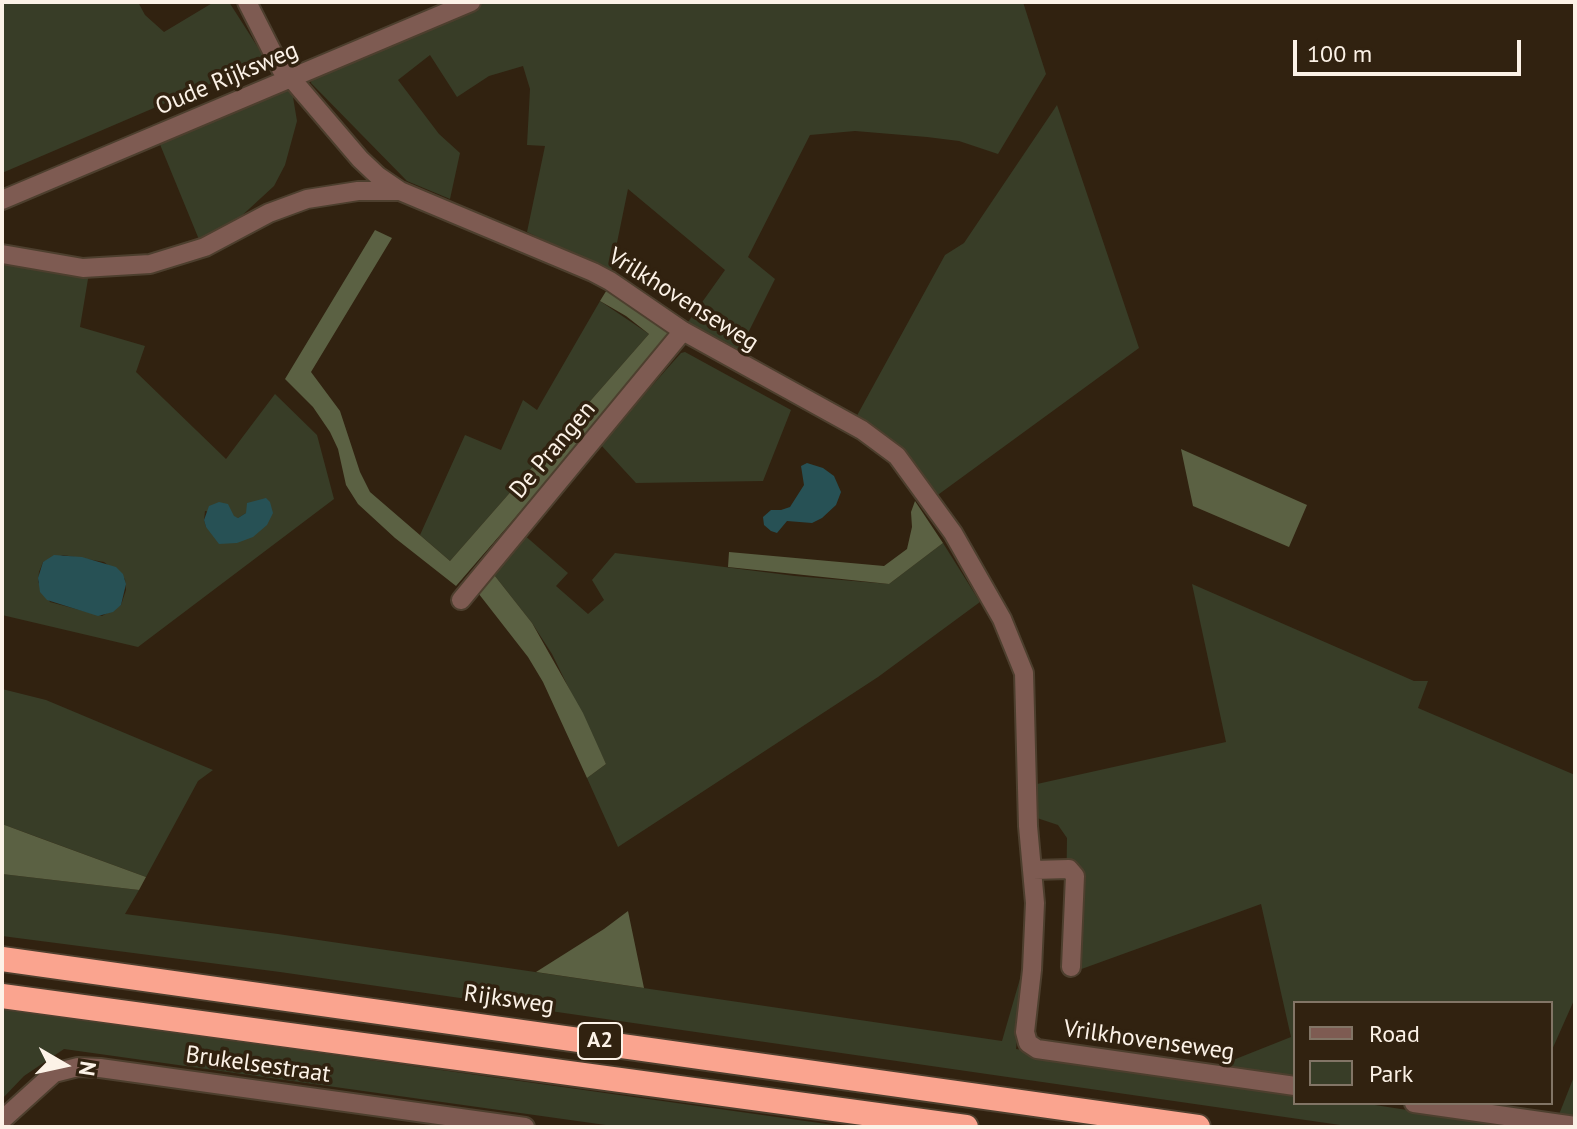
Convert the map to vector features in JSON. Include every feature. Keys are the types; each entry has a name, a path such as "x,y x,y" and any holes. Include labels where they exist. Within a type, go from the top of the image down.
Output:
{"highway":[{"name":"Rijksweg","path":"2,959 1198,1127"},
{"name":"A2","path":"2,996 966,1127"}],"street":[{"path":"247,2 281,69 360,159 400,191"},
{"name":"Oude Rijksweg","path":"2,200 471,2"},
{"name":"Vrilkhovenseweg","path":"2,254 83,268 150,264 205,247 269,213 307,199 358,191 400,191 593,272 683,331 882,443 897,456 953,533 1002,619 1024,673 1028,826 1035,931 1025,1032 1030,1046 1293,1086"},
{"name":"De Prangen","path":"461,600 683,331"},
{"path":"1033,870 1069,869 1075,876 1071,967"},
{"name":"Brukelsestraat","path":"2,1120 54,1073 78,1067 525,1127"},
{"path":"1428,1105 1575,1126"}],"green space":[{"path":"2,2 138,2 145,15 164,32 214,2 229,2 266,60 2,173"},
{"path":"485,2 1023,2 1046,74 998,154 959,141 927,137 855,131 810,135 748,257 775,279 738,353 688,322 725,270 628,189 611,272 527,232 545,146 527,145 530,89 523,66 489,76 457,97 430,55 398,80 439,134 460,153 450,199 407,181 311,83 312,76"},
{"path":"291,85 297,121 285,165 274,186 236,221 200,242 159,142"},
{"path":"1057,105 1139,348 935,497 908,455 854,421 945,255 964,243"},
{"path":"375,230 392,238 311,372 340,411 360,472 370,492 450,561 649,334 600,301 608,288 675,333 456,586 358,504 346,485 338,449 330,432 313,407 285,379"},
{"path":"2,264 89,273 80,327 145,346 136,372 226,459 275,394 317,435 334,499 138,647 2,615","holes":["205,511 238,518 246,513 237,543 206,527","63,555 104,562 125,579 126,590 121,605 102,616 50,602 38,582 39,572 43,562"]},
{"path":"600,301 649,334 450,561 420,535 465,435 501,450 523,400 537,410"},
{"path":"685,352 791,410 763,481 636,483 600,444"},
{"path":"1181,449 1307,505 1289,547 1193,506"},
{"path":"915,501 943,543 889,584 728,567 729,552 884,566 907,549"},
{"path":"523,534 568,573 556,586 588,614 604,600 592,580 615,553 795,576 889,584 943,543 980,602 878,677 618,847 587,778 606,764 552,654 491,571"},
{"path":"491,571 532,623 583,713 606,764 587,778 543,682 528,657 475,589"},
{"path":"1192,584 1414,681 1428,681 1418,708 1575,775 1575,998 1553,1048 1553,1001 1293,1001 1293,1077 1218,1066 1291,1037 1261,904 1065,975 1067,838 1058,825 1037,818 1037,784 1226,742"},
{"path":"2,689 46,700 213,770 198,781 146,877 2,824"},
{"path":"2,824 146,877 139,890 2,874"},
{"path":"2,874 139,890 125,914 1002,1041 1026,958 1016,1049 1293,1093 1293,1105 1375,1105 1517,1127 1354,1127 280,972 2,936"},
{"path":"628,911 644,988 536,972 604,929"},
{"path":"2,1008 848,1127 620,1127 64,1049 24,1076 2,1099"},
{"path":"1575,1074 1575,1120 1558,1117"}],"water":[{"path":"807,463 823,468 834,476 841,492 836,505 812,523 787,521 777,533 771,531 764,525 763,517 771,510 790,507 804,485 801,466"},
{"path":"266,498 273,513 267,525 253,537 237,543 219,544 206,527 204,520 209,506 219,502 228,504 238,518 246,513 247,503"},
{"path":"54,555 82,557 116,567 123,574 126,584 121,605 113,612 98,616 47,600 40,592 38,578 43,562"}]}
